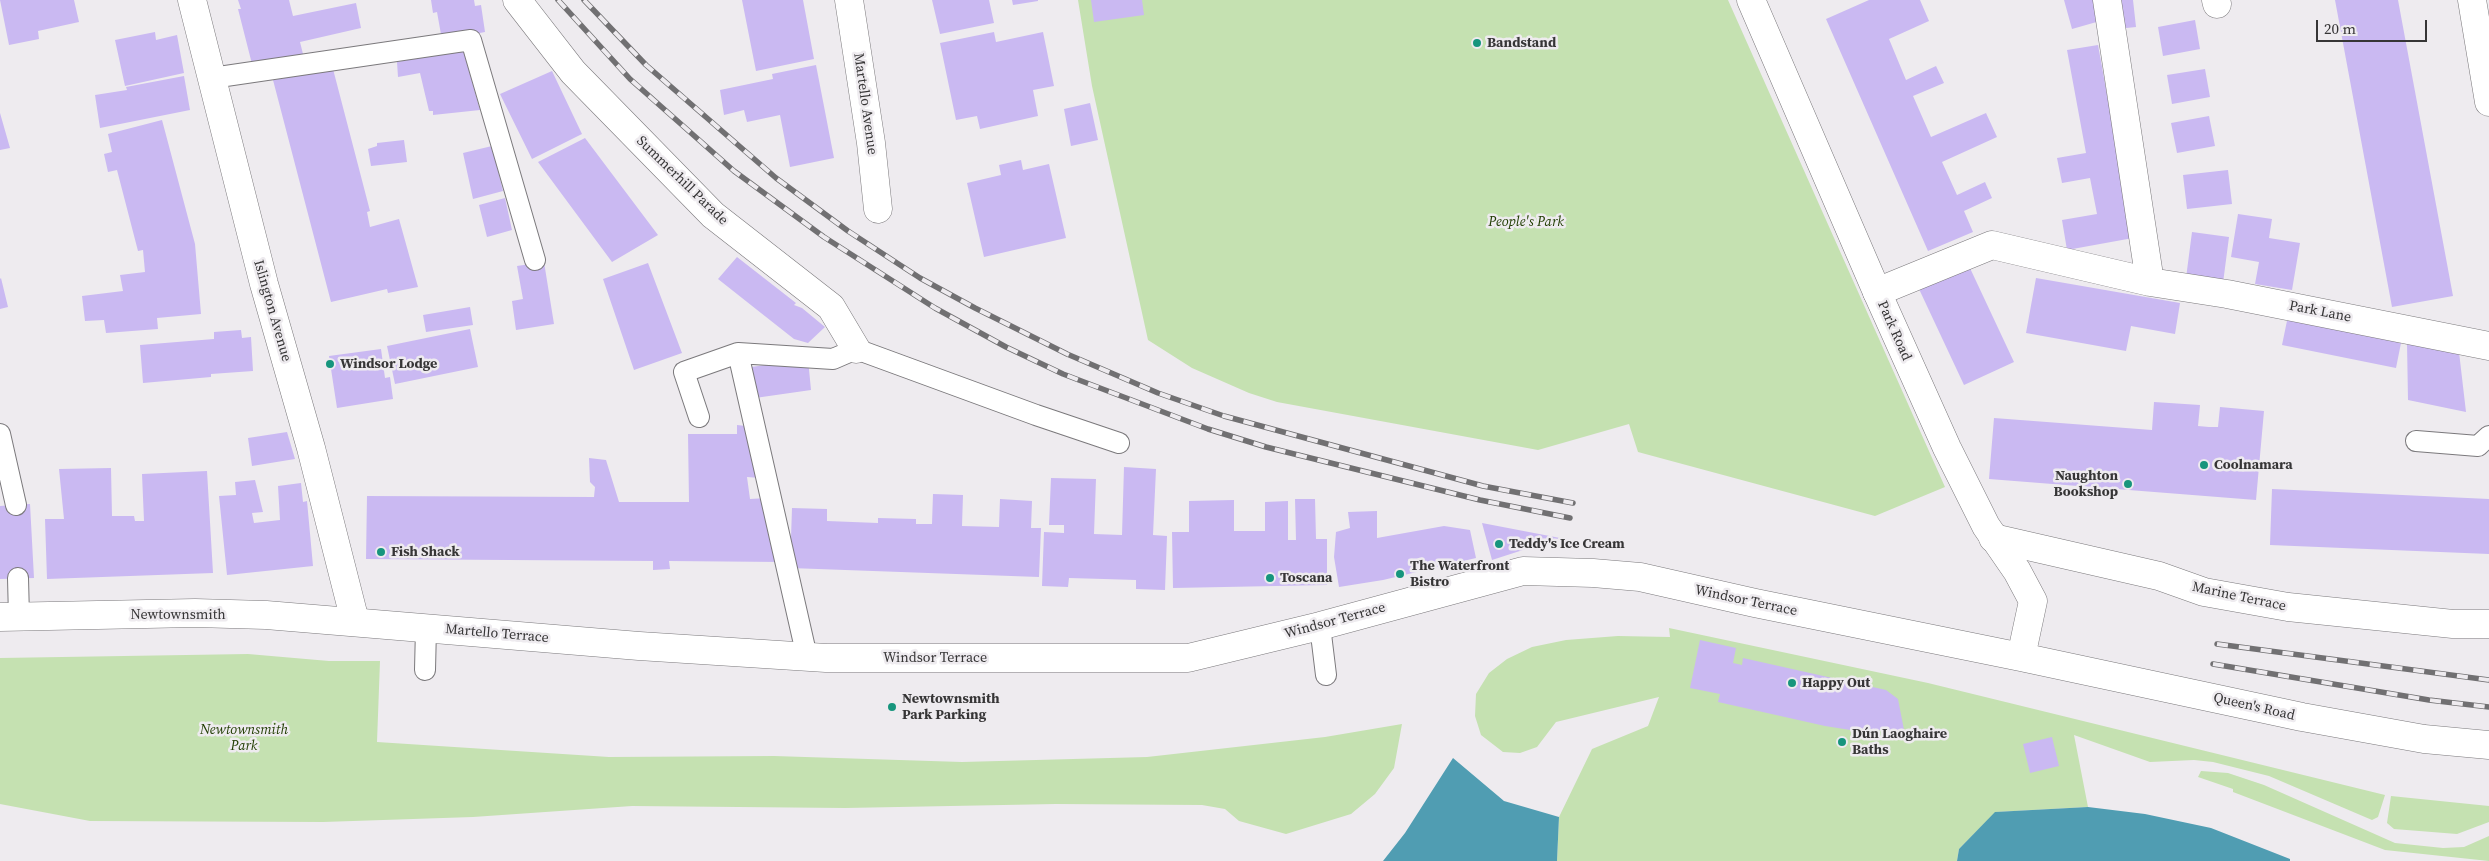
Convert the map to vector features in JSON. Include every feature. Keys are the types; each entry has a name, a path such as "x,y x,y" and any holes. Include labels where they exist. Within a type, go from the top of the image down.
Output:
{"main road":[{"name":"Islington Avenue","path":"192,0 264,284 312,448 356,621"},
{"name":"Summerhill Parade","path":"517,0 573,72 713,215 831,307 856,349"},
{"name":"Martello Avenue","path":"849,0 871,143 878,209"},
{"name":"Park Road","path":"1751,0 1877,292 1947,448 1993,538 2017,571 2033,601 2021,656"},
{"path":"2107,0 2150,282"},
{"path":"2472,0 2489,102"},
{"name":"Park Lane","path":"1877,292 1992,245 2150,282 2227,294 2489,346"},
{"name":"Marine Terrace","path":"1993,538 2159,576 2204,592 2288,607 2453,624 2489,624"},
{"name":"Windsor Terrace","path":"639,646 807,657 1188,658 1320,626 1523,571 1593,573 1640,577 1755,603 2021,656"},
{"name":"Newtownsmith","path":"10,617 195,614 266,615 356,621"},
{"name":"Martello Terrace","path":"356,621 639,646"},
{"name":"Queen's Road","path":"2021,656 2302,717 2424,739 2489,745"}],"lane":[{"path":"212,78 471,40 535,260"},
{"path":"699,417 684,372 738,353 833,359 856,349 1036,416 1119,443"},
{"path":"738,353 807,657"},
{"path":"0,434 16,504"},
{"path":"2416,441 2478,446 2489,436"},
{"path":"10,617 18,578"},
{"path":"1320,626 1326,675"},
{"path":"425,670 426,628"}],"green space":[{"name":"People's Park","path":"1078,0 1728,0 1945,487 1875,516 1638,452 1629,424 1538,450 1277,402 1249,393 1192,368 1148,340 1092,86"},
{"name":"Dún Laoghaire Baths","path":"1669,628 1928,683 2385,795 2378,817 2372,820 2269,776 2213,762 2194,760 2150,762 2074,735 2088,807 1996,812 1959,849 1957,861 1557,861 1559,817 1592,749 1648,726 1659,697 1556,722 1537,747 1520,753 1503,752 1481,735 1475,716 1476,694 1489,673 1507,659 1532,647 1566,640 1618,636 1670,637"},
{"name":"Newtownsmith Park","path":"248,654 329,661 380,661 377,742 609,757 774,756 962,762 1147,757 1325,737 1402,724 1394,768 1375,794 1351,814 1286,834 1239,821 1225,809 1202,805 1056,804 845,808 632,806 473,817 323,822 90,821 0,804 0,658"},
{"path":"2201,771 2228,773 2264,785 2395,843 2443,848 2464,847 2489,836 2489,861 2385,850 2233,792 2233,789 2198,777"},
{"path":"2391,796 2489,806 2489,822 2457,834 2394,829 2387,823"}],"water":[{"path":"1453,758 1504,801 1559,817 1557,861 1383,861 1405,833"},
{"path":"2088,807 2145,814 2211,828 2290,859 2290,861 1957,861 1959,849 1995,812"}],"building":[{"path":"0,0 74,0 79,22 38,31 39,39 9,45"},
{"path":"238,0 289,0 293,16 356,3 361,28 300,42 304,58 252,64 238,9 241,9"},
{"path":"431,0 474,0 475,6 481,5 485,32 442,40 437,12 433,13"},
{"path":"742,0 803,0 814,59 756,71"},
{"path":"932,0 989,0 994,23 940,34"},
{"path":"1012,0 1038,0 1038,1 1013,5"},
{"path":"1091,0 1142,0 1144,15 1094,22"},
{"path":"1869,0 1920,0 1929,21 1889,39 1906,80 1936,66 1944,83 1913,96 1931,137 1986,113 1997,137 1942,162 1957,195 1985,182 1992,198 1964,211 1973,232 1928,251 1826,19"},
{"path":"2064,0 2093,0 2100,21 2072,29"},
{"path":"2114,0 2133,0 2136,27 2117,29"},
{"path":"2335,0 2398,0 2453,296 2392,307"},
{"path":"2195,20 2200,49 2163,56 2158,27"},
{"path":"155,32 156,40 177,35 184,73 125,86 115,40"},
{"path":"994,32 996,42 1043,32 1054,86 1033,90 1038,116 980,129 977,116 956,120 940,43"},
{"path":"2098,45 2133,238 2067,250 2062,220 2097,214 2090,178 2062,183 2057,158 2086,153 2067,50"},
{"path":"463,49 480,110 433,115 433,111 429,111 420,73 398,77 397,62"},
{"path":"816,65 834,158 790,167 780,115 747,122 744,110 724,115 720,90 773,79 772,74"},
{"path":"333,69 370,211 367,212 370,227 399,219 418,287 388,293 387,289 331,302 273,80"},
{"path":"2205,69 2210,97 2172,104 2167,75"},
{"path":"552,71 582,134 532,159 500,94"},
{"path":"184,76 190,110 100,128 95,95 127,90 126,87"},
{"path":"1090,103 1098,140 1071,146 1064,109"},
{"path":"0,113 10,148 0,150"},
{"path":"2209,116 2215,146 2177,153 2171,123"},
{"path":"162,120 195,244 201,314 157,318 158,329 106,333 104,320 85,321 82,296 123,291 120,275 145,272 143,250 138,251 117,170 108,172 104,154 112,152 108,134"},
{"path":"585,138 658,235 612,262 538,162"},
{"path":"404,140 407,162 371,166 368,149 377,146 377,143"},
{"path":"492,146 503,191 473,199 463,153"},
{"path":"1021,160 1023,170 1049,164 1066,238 984,257 967,183 1001,175 999,165"},
{"path":"2228,170 2232,204 2187,209 2183,175"},
{"path":"505,198 512,230 487,237 479,205"},
{"path":"2238,214 2272,219 2269,238 2300,243 2292,290 2255,284 2259,262 2231,257"},
{"path":"2192,232 2229,237 2223,283 2186,278"},
{"path":"737,257 796,303 794,305 802,308 825,327 808,343 794,339 718,279"},
{"path":"544,262 554,324 516,330 512,301 523,299 517,266"},
{"path":"648,263 682,353 634,370 603,279"},
{"path":"1969,266 2014,362 1964,385 1919,289"},
{"path":"2036,278 2180,303 2175,334 2131,326 2126,351 2026,333"},
{"path":"0,279 8,307 0,309"},
{"path":"470,307 473,325 426,332 423,315"},
{"path":"2288,316 2402,338 2396,368 2282,345"},
{"path":"470,329 478,367 395,384 387,346"},
{"path":"241,330 242,338 251,337 253,371 211,374 211,377 143,383 140,345 214,339 214,332"},
{"path":"2407,343 2459,352 2466,412 2408,400"},
{"path":"381,349 385,378 390,377 393,399 337,408 329,356"},
{"path":"808,359 811,390 755,398 751,367"},
{"path":"2154,402 2200,405 2198,426 2209,427 2218,427 2220,407 2264,411 2256,500 1989,479 1994,418 2152,430"},
{"path":"737,425 746,426 760,478 747,477 750,499 767,498 781,562 669,561 670,569 653,570 653,561 366,559 367,496 594,497 595,487 590,482 589,458 606,460 619,502 689,502 688,434 737,434"},
{"path":"287,432 295,459 252,466 248,438"},
{"path":"1124,467 1156,469 1153,535 1167,536 1165,590 1136,589 1136,580 1069,578 1068,587 1042,586 1044,532 1064,533 1064,525 1049,525 1051,478 1096,479 1094,534 1122,535"},
{"path":"111,468 112,516 134,516 135,521 144,521 142,474 207,471 213,573 47,579 45,519 64,519 59,469"},
{"path":"255,480 263,512 252,513 254,523 280,520 278,486 301,483 303,502 307,501 313,566 227,575 219,496 236,495 235,482"},
{"path":"2272,489 2489,499 2489,554 2270,545"},
{"path":"933,494 963,495 962,526 999,527 1000,499 1032,501 1031,528 1041,528 1039,577 790,568 792,508 827,509 827,521 878,523 878,518 916,519 916,524 932,524"},
{"path":"1295,499 1315,499 1316,539 1327,539 1327,585 1173,588 1172,532 1189,532 1189,501 1234,500 1234,531 1265,531 1265,502 1288,501 1288,540 1296,540"},
{"path":"30,504 34,578 0,579 0,506"},
{"path":"1377,511 1377,538 1444,526 1470,530 1476,558 1383,580 1339,587 1334,557 1336,532 1350,528 1348,512"},
{"path":"1482,523 1560,538 1492,560"},
{"path":"1700,640 1736,648 1733,663 1742,665 1743,658 1886,690 1898,699 1905,735 1882,730 1863,732 1825,726 1718,702 1720,694 1690,688"},
{"path":"2052,737 2059,766 2030,773 2023,744"}],"railway":[{"path":"558,0 630,79 734,171 824,237 935,308 1006,347 1063,374 1208,429 1266,447 1480,500 1570,518"},
{"path":"584,0 646,65 776,178 848,231 920,278 975,308 1067,354 1158,393 1224,416 1483,486 1573,503"},
{"path":"2217,644 2489,680"},
{"path":"2213,664 2429,700 2489,707"}],"place":[{"name":"Bandstand","path":"1477,43"},
{"name":"Windsor Lodge","path":"330,364"},
{"name":"Coolnamara","path":"2204,465"},
{"name":"Naughton Bookshop","path":"2128,484"},
{"name":"Teddy's Ice Cream","path":"1499,544"},
{"name":"Fish Shack","path":"381,552"},
{"name":"The Waterfront Bistro","path":"1400,574"},
{"name":"Toscana","path":"1270,578"},
{"name":"Happy Out","path":"1792,683"},
{"name":"Newtownsmith Park Parking","path":"892,707"},
{"name":"Dún Laoghaire Baths","path":"1842,742"}]}
